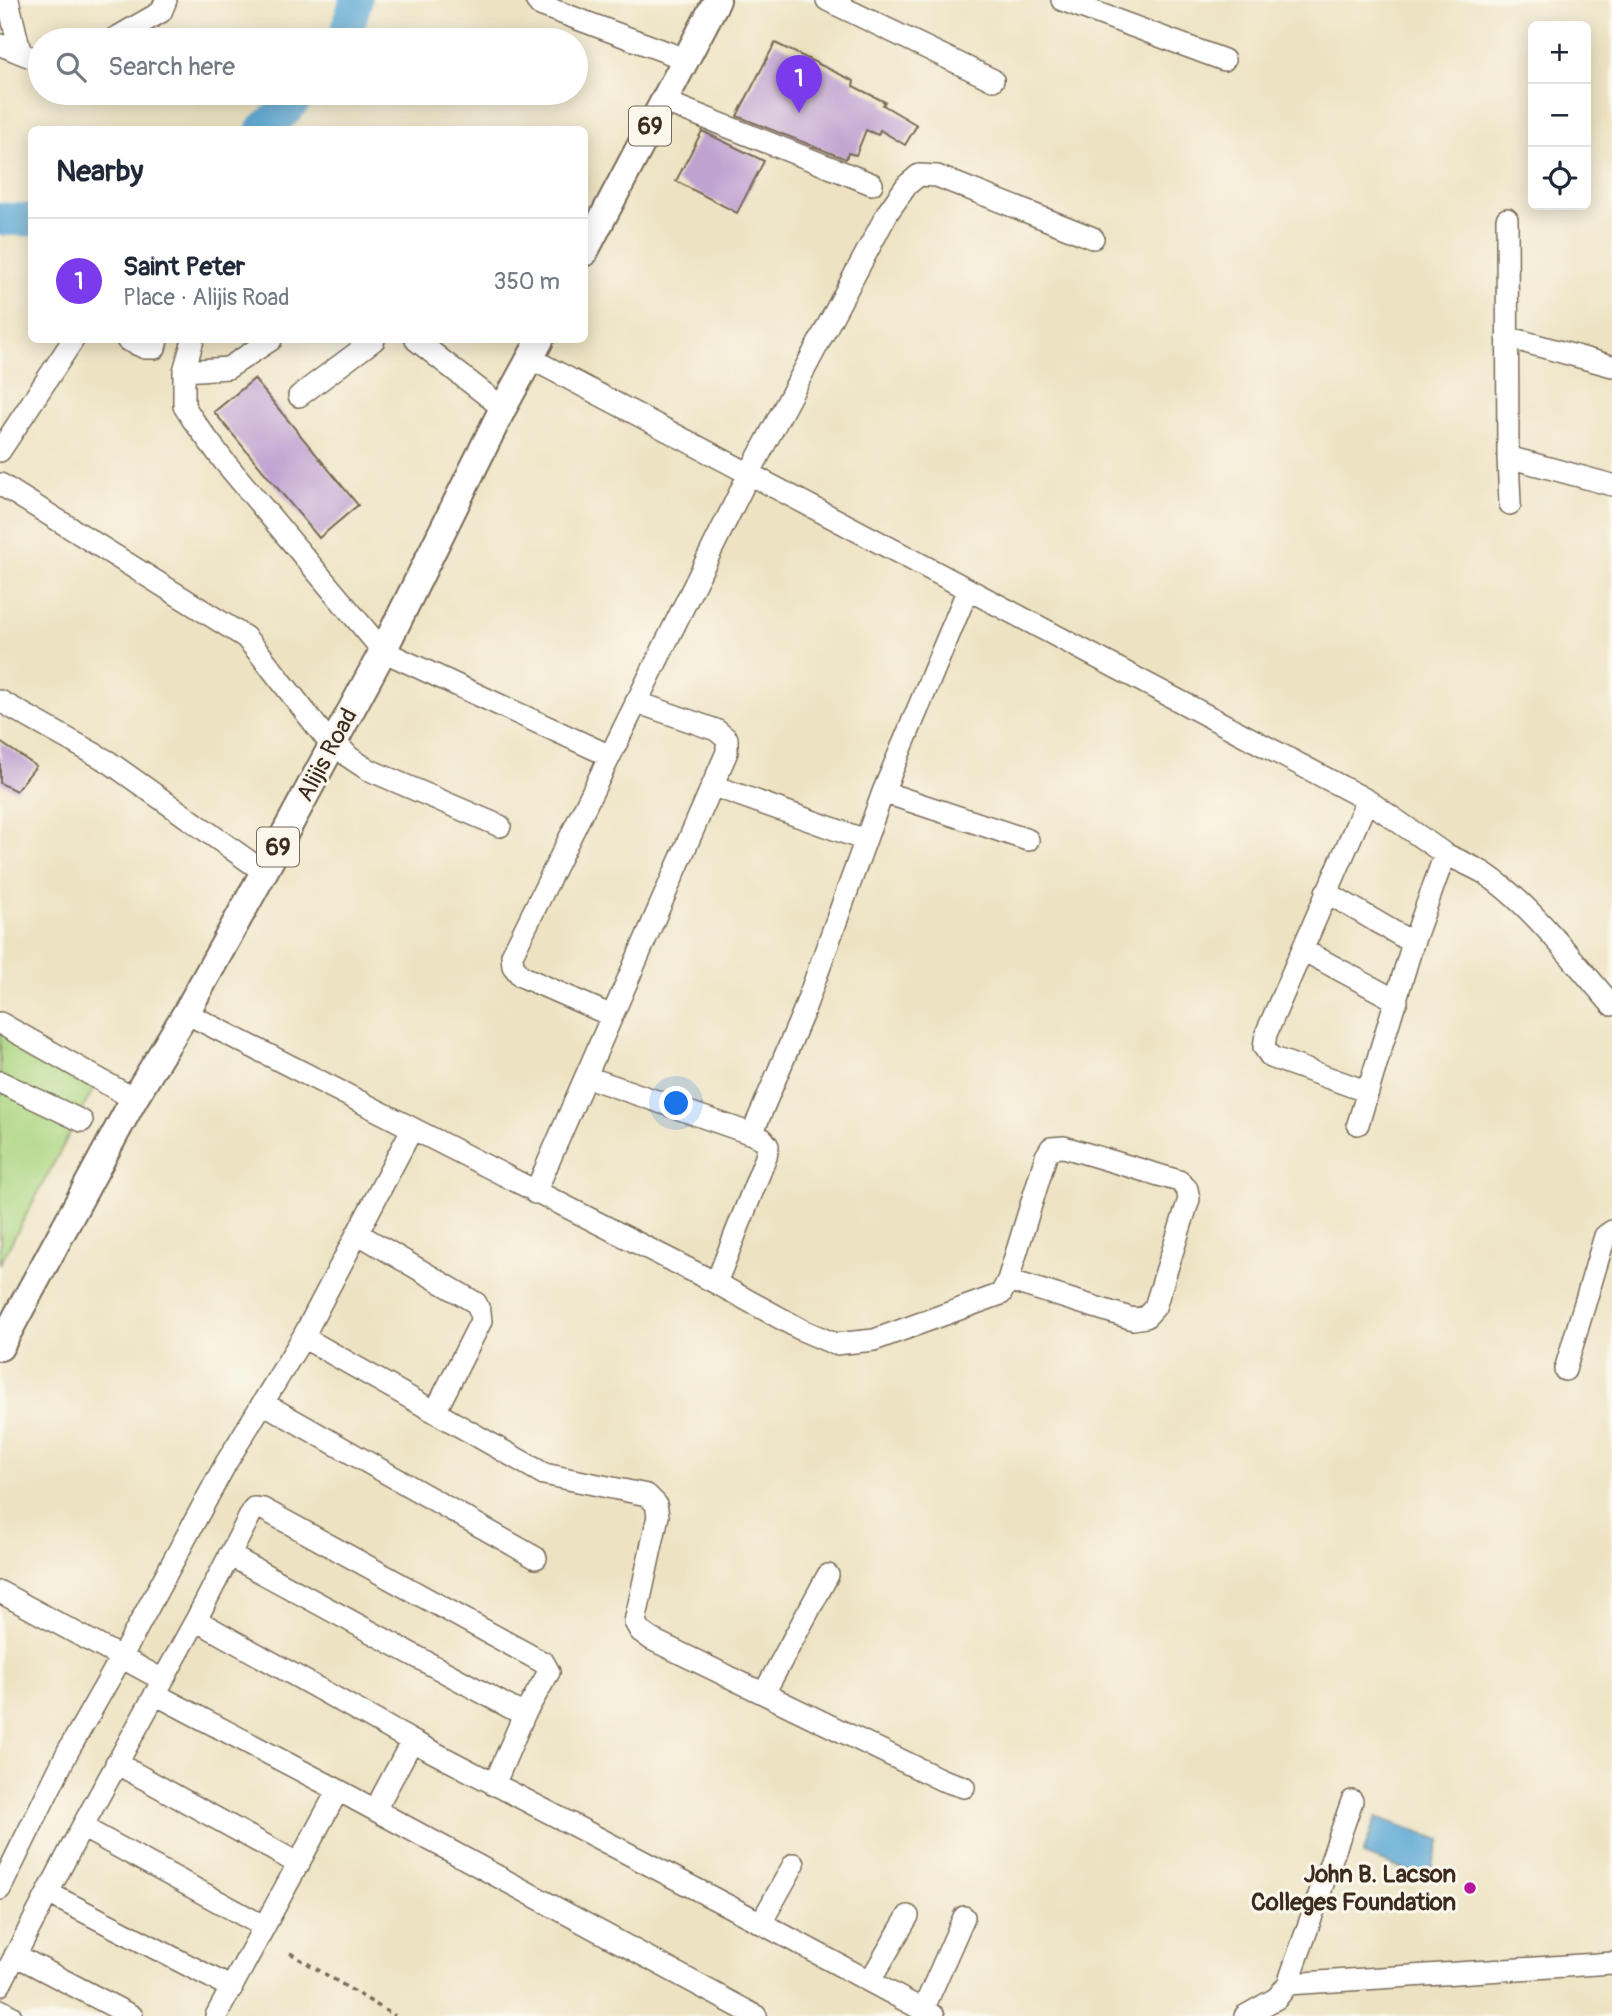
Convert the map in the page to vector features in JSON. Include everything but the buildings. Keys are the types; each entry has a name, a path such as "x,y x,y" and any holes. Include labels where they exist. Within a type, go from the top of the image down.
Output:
{"main road":[{"name":"69","path":"588,245 716,0"},
{"name":"Alijis Road","path":"0,1347 134,1100 264,872 383,650 535,349"}],"street":[{"path":"8,0 10,48 28,57"},
{"path":"133,28 161,12 166,0"},
{"path":"536,0 540,5 685,59"},
{"path":"827,0 993,80"},
{"path":"1062,0 1224,60"},
{"path":"663,102 872,184"},
{"path":"612,1016 521,976 513,966 512,955 749,474 888,212 907,185 919,176 937,176 1093,238"},
{"path":"1507,219 1510,504"},
{"path":"1507,337 1612,366"},
{"path":"0,451 71,343"},
{"path":"134,343 145,348 155,348 156,343"},
{"path":"192,343 184,371 184,406 223,460 383,650 610,756"},
{"path":"184,371 228,368 266,343"},
{"path":"299,396 370,343"},
{"path":"420,343 503,408"},
{"path":"535,349 749,474 1367,800 1445,854 1483,873 1512,896 1537,920 1612,1005"},
{"path":"1508,457 1612,485"},
{"path":"0,484 245,637 333,743 349,757 367,769 500,826"},
{"path":"752,1134 803,1013 883,792 968,589"},
{"path":"0,701 109,762 264,872"},
{"path":"535,1193 727,752 727,739 716,730 636,702"},
{"path":"714,786 865,840"},
{"path":"883,792 1028,840"},
{"path":"1367,800 1266,1034 1264,1047 1271,1057 1368,1092"},
{"path":"1358,1124 1413,943 1445,854"},
{"path":"1326,892 1413,943"},
{"path":"1303,950 1397,1001"},
{"path":"186,1013 716,1283 802,1330 835,1344 874,1340 1001,1294 1008,1280 1045,1156 1051,1148 1063,1147 1179,1181 1187,1189 1189,1199 1155,1307 1146,1317 1133,1319 1008,1280"},
{"path":"0,1023 134,1100"},
{"path":"587,1077 752,1134 763,1139 768,1146 716,1283"},
{"path":"0,1082 82,1121"},
{"path":"0,1889 7,1862 226,1463 303,1338 412,1129"},
{"path":"1564,1370 1605,1236 1612,1231"},
{"path":"357,1233 476,1303 480,1312 481,1321 435,1412"},
{"path":"303,1338 544,1474 647,1496 656,1504 659,1516 635,1622 640,1631 651,1639 942,1780 964,1787"},
{"path":"263,1403 536,1558"},
{"path":"0,1986 116,1763 196,1620 254,1508 263,1509 544,1663 549,1672 546,1680 524,1715 494,1785"},
{"path":"229,1555 524,1715"},
{"path":"764,1693 828,1575"},
{"path":"0,1592 121,1658 159,1687 338,1790 756,2016"},
{"path":"196,1620 494,1785 929,2013 964,1917"},
{"path":"375,1810 412,1741"},
{"path":"116,1763 299,1864"},
{"path":"216,2016 338,1790"},
{"path":"1256,2013 1277,1998 1288,1984 1352,1801"},
{"path":"82,1827 263,1926"},
{"path":"761,1923 794,1864"},
{"path":"48,1893 232,1988"},
{"path":"870,1981 908,1916"},
{"path":"15,1955 132,2016"},
{"path":"1288,1984 1612,1963"},
{"path":"0,2010 11,2016"}],"path":[{"path":"290,1953 395,2016"}],"green space":[{"path":"0,1030 96,1084 0,1264"}],"water":[{"path":"1376,1817 1441,1840 1428,1878 1363,1855"}],"waterway":[{"path":"348,28 356,0"},
{"path":"267,126 290,105"},
{"path":"0,219 28,220"}],"place":[{"name":"Saint Peter","path":"799,113"},
{"name":"John B. Lacson Colleges Foundation","path":"1470,1888"}]}
